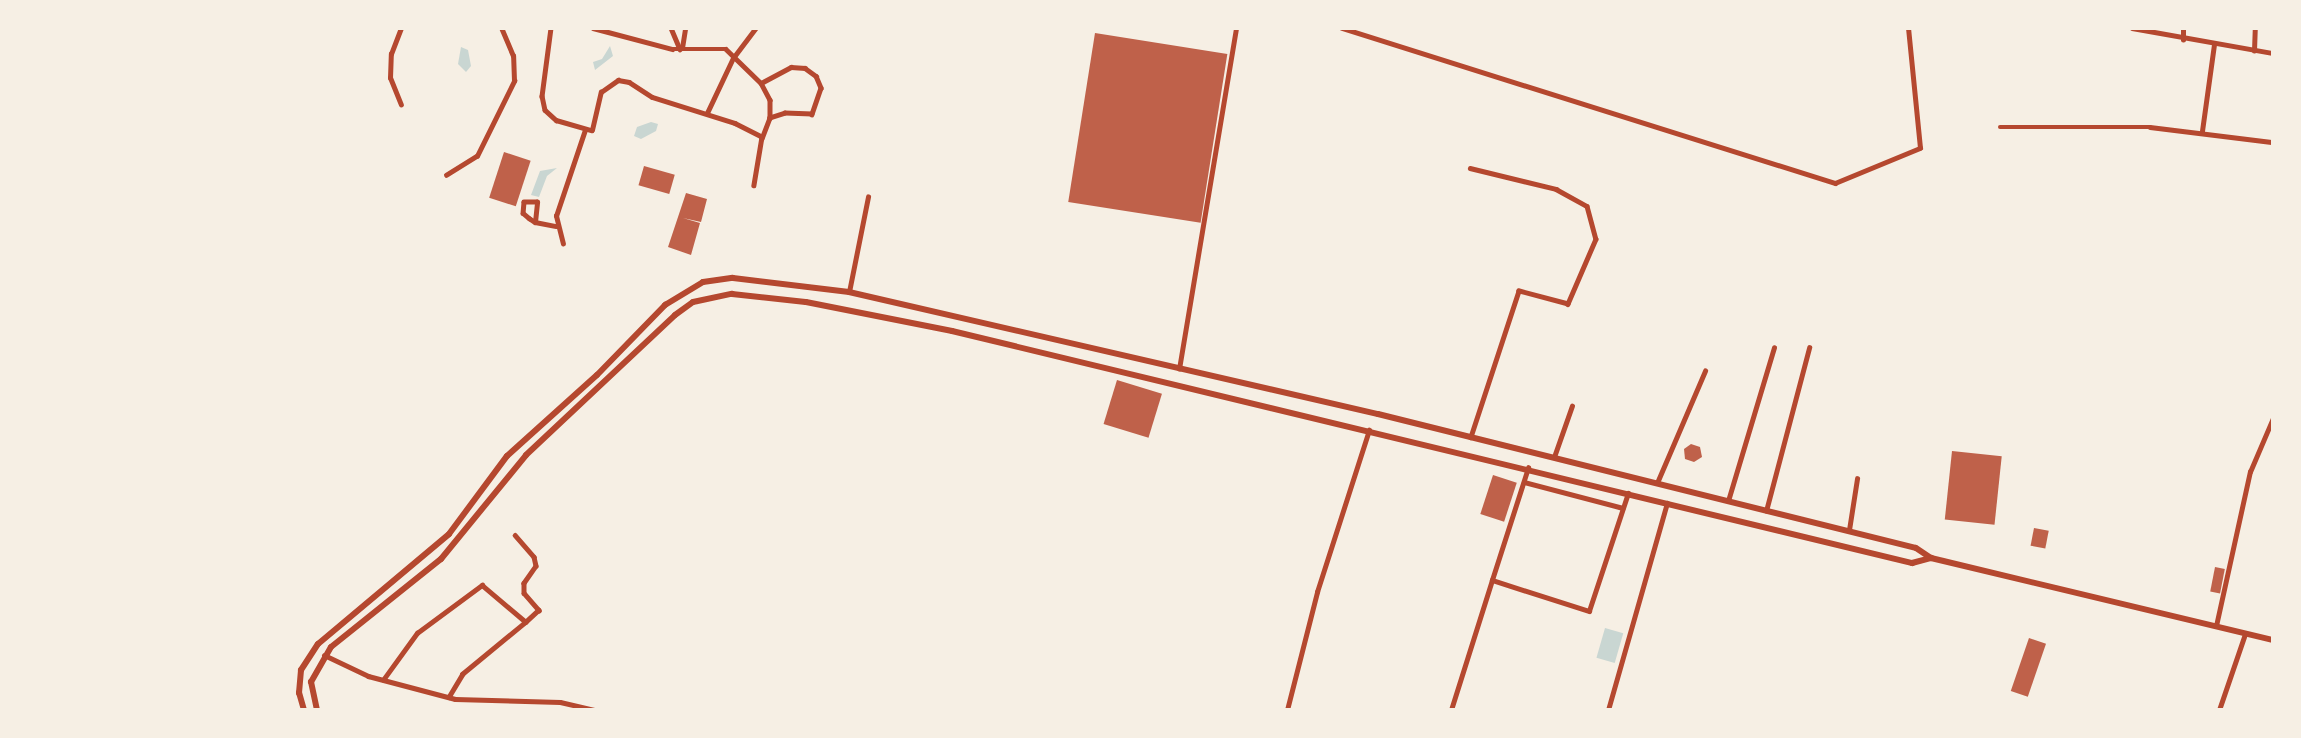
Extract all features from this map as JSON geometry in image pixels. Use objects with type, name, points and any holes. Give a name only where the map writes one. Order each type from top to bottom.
[{"type":"main road","points":[[304,710],[299,693],[301,670],[318,644],[449,534],[526,436],[597,375],[665,305],[703,282],[757,278],[849,292],[1554,457],[1849,530],[1916,548],[1931,558],[2273,640]]},
{"type":"main road","points":[[703,282],[708,297]]},
{"type":"main road","points":[[317,710],[311,682],[324,655],[449,552],[526,454],[661,328],[693,303],[708,297],[770,296],[847,310],[1147,377],[1912,563],[1931,558]]},
{"type":"main road","points":[[1147,377],[1150,362]]},
{"type":"street","points":[[401,28],[391,54],[390,78],[401,105]]},
{"type":"street","points":[[446,175],[477,156],[514,81],[513,56],[500,28]]},
{"type":"street","points":[[551,28],[542,96],[545,110],[556,120],[592,131],[601,92],[618,80],[635,84],[652,97],[707,113],[761,140]]},
{"type":"street","points":[[593,28],[681,49],[726,49],[761,83],[770,100],[771,118],[761,140],[754,185]]},
{"type":"street","points":[[671,28],[681,49]]},
{"type":"street","points":[[681,49],[685,28]]},
{"type":"street","points":[[707,113],[733,58],[755,28]]},
{"type":"street","points":[[1179,370],[1236,28]]},
{"type":"street","points":[[1342,28],[1835,183],[1920,148],[1908,28]]},
{"type":"street","points":[[2132,28],[2183,40],[2273,53]]},
{"type":"street","points":[[2183,28],[2183,40]]},
{"type":"street","points":[[2254,51],[2255,28]]},
{"type":"street","points":[[2202,131],[2214,44]]},
{"type":"street","points":[[761,83],[791,67],[805,68],[816,76],[821,88],[812,114],[785,113],[771,118]]},
{"type":"street","points":[[2000,127],[2150,127],[2202,131],[2273,142]]},
{"type":"street","points":[[563,244],[556,226],[562,192],[585,130]]},
{"type":"street","points":[[1470,167],[1556,189],[1587,206],[1596,239],[1568,304],[1519,291],[1471,438]]},
{"type":"street","points":[[849,292],[868,197]]},
{"type":"street","points":[[535,222],[539,206],[537,202],[524,202],[523,213],[535,222],[556,226]]},
{"type":"street","points":[[1728,502],[1774,348]]},
{"type":"street","points":[[1766,511],[1809,348]]},
{"type":"street","points":[[1657,483],[1706,371]]},
{"type":"street","points":[[1554,457],[1572,406]]},
{"type":"street","points":[[2216,627],[2250,472],[2273,418]]},
{"type":"street","points":[[1287,710],[1317,592],[1369,430]]},
{"type":"street","points":[[1451,710],[1528,468]]},
{"type":"street","points":[[1849,530],[1857,479]]},
{"type":"street","points":[[1524,482],[1623,508]]},
{"type":"street","points":[[1492,580],[1589,611],[1628,493]]},
{"type":"street","points":[[1608,710],[1667,503]]},
{"type":"street","points":[[449,697],[463,674],[539,610],[524,593],[524,583],[536,566],[534,557],[514,536]]},
{"type":"street","points":[[383,680],[417,633],[482,585],[526,622]]},
{"type":"street","points":[[2219,710],[2245,634]]},
{"type":"street","points":[[324,655],[383,680],[449,697],[560,702],[594,710]]},
{"type":"shaded area","points":[[610,46],[613,56],[595,70],[593,62],[602,59]]},
{"type":"shaded area","points":[[461,47],[468,50],[471,66],[466,72],[458,64]]},
{"type":"shaded area","points":[[651,122],[658,124],[656,131],[641,139],[634,136],[637,127]]},
{"type":"shaded area","points":[[557,168],[547,176],[539,197],[531,195],[540,171]]},
{"type":"shaded area","points":[[1605,628],[1623,633],[1615,663],[1596,658]]},
{"type":"building","points":[[1095,33],[1227,54],[1201,223],[1068,202]]},
{"type":"building","points":[[504,152],[531,161],[516,206],[489,198]]},
{"type":"building","points":[[644,166],[675,175],[669,194],[638,185]]},
{"type":"building","points":[[686,193],[707,199],[701,222],[683,218],[700,223],[691,255],[668,247]]},
{"type":"building","points":[[1117,380],[1162,394],[1148,438],[1104,424]]},
{"type":"building","points":[[1691,444],[1700,447],[1702,457],[1694,462],[1685,459],[1684,449]]},
{"type":"building","points":[[1952,451],[2002,456],[1995,525],[1945,520]]},
{"type":"building","points":[[1493,475],[1517,483],[1504,522],[1480,514]]},
{"type":"building","points":[[2034,528],[2049,531],[2045,549],[2031,546]]},
{"type":"building","points":[[2215,567],[2225,569],[2220,593],[2210,592]]},
{"type":"building","points":[[2029,638],[2046,644],[2028,697],[2011,691]]}]
